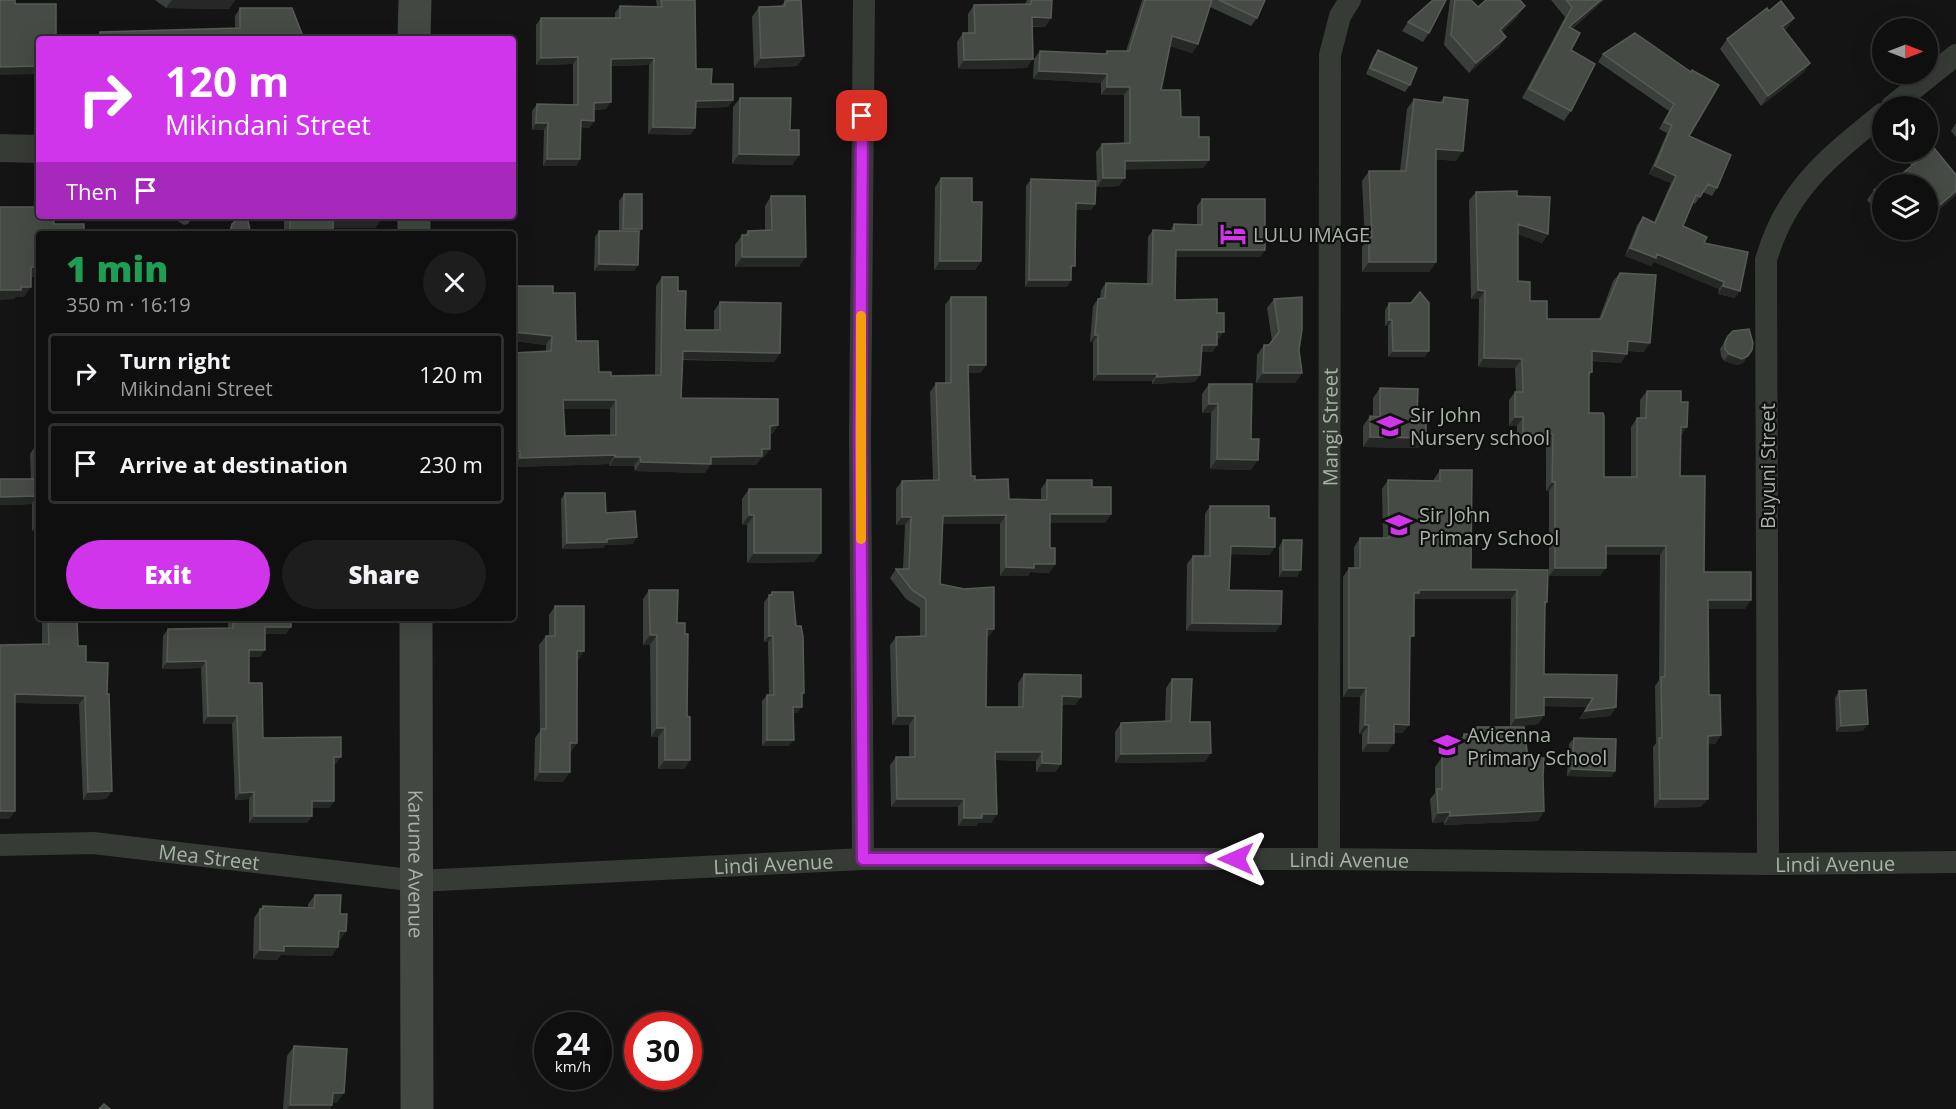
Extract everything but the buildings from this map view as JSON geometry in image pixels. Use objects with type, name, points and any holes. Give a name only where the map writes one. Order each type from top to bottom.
[{"type":"main road","points":[[414,36],[415,0]]},
{"type":"main road","name":"Karume Avenue","points":[[416,621],[417,1109]]},
{"type":"street","points":[[863,859],[860,426],[864,0]]},
{"type":"street","name":"Mangi Street","points":[[1329,859],[1330,55],[1340,16],[1350,0]]},
{"type":"street","points":[[1905,96],[1956,55]]},
{"type":"street","name":"Buyuni Street","points":[[1768,864],[1766,260],[1773,236],[1796,195],[1826,161],[1872,122]]},
{"type":"street","points":[[0,148],[36,148]]},
{"type":"street","name":"Mea Street","points":[[0,845],[93,843],[418,881]]},
{"type":"street","name":"Lindi Avenue","points":[[418,881],[863,859],[1329,859],[1768,864],[1956,862]]},
{"type":"slow traffic","points":[[861,316],[861,539]]},
{"type":"place","name":"LULU IMAGE","points":[[1233,234]]},
{"type":"place","name":"Sir John Nursery school","points":[[1390,426]]},
{"type":"place","name":"Sir John Primary School","points":[[1399,525]]},
{"type":"place","name":"Avicenna Primary School","points":[[1447,745]]},
{"type":"route","points":[[862,116],[860,438],[863,859],[1236,859]]}]
